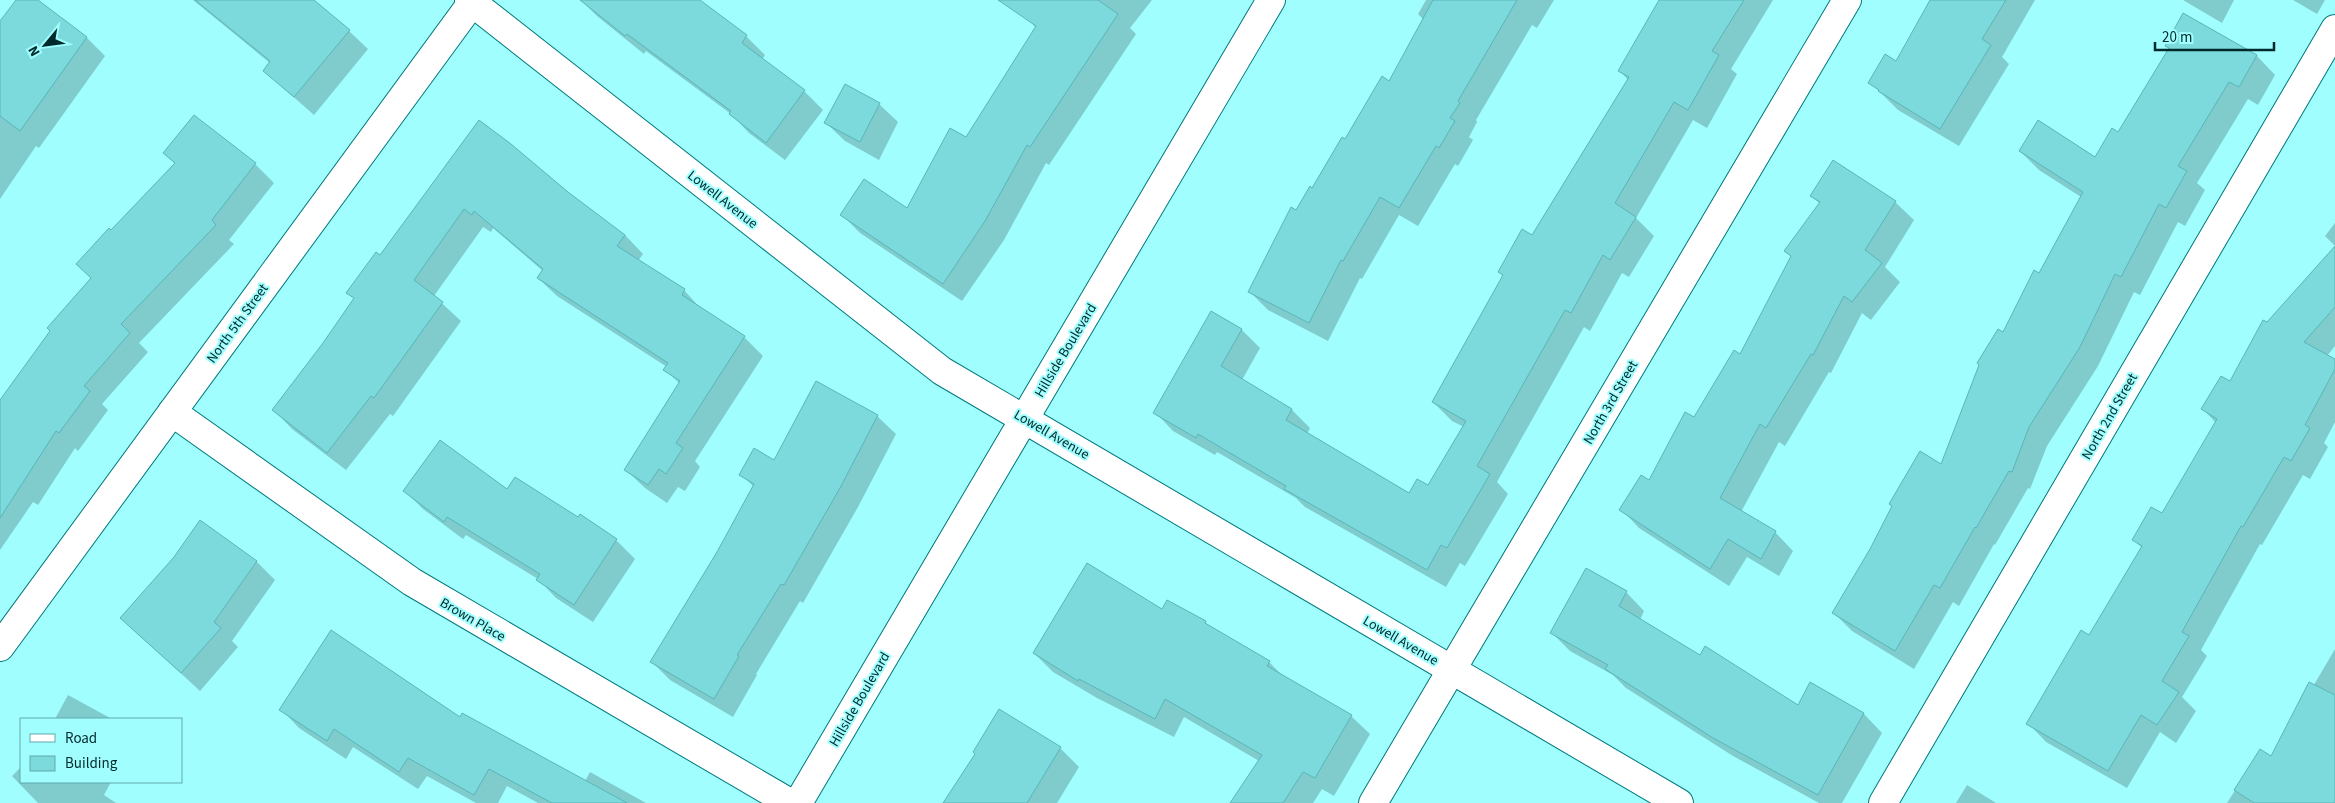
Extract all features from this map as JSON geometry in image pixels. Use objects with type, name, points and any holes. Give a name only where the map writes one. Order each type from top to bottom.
[{"type":"street","name":"Hillside Boulevard","points":[[798,803],[1271,0]]},
{"type":"street","name":"North 3rd Street","points":[[1373,803],[1847,0]]},
{"type":"street","name":"Lowell Avenue","points":[[471,1],[942,371],[1679,803]]},
{"type":"street","name":"North 5th Street","points":[[0,646],[471,1]]},
{"type":"street","name":"North 2nd Street","points":[[1883,803],[2335,29]]},
{"type":"street","name":"Brown Place","points":[[172,412],[412,582],[790,803]]},
{"type":"building","points":[[16,0],[38,0],[87,37],[20,131],[0,116],[0,21]]},
{"type":"building","points":[[195,0],[314,0],[350,30],[294,97],[263,71],[270,61]]},
{"type":"building","points":[[580,0],[700,0],[747,35],[742,43],[805,90],[766,143],[729,114],[731,111],[627,34],[625,36]]},
{"type":"building","points":[[998,0],[1098,0],[1118,14],[1030,147],[1027,145],[985,221],[943,284],[840,215],[864,179],[907,208],[950,128],[966,137],[1036,26]]},
{"type":"building","points":[[1433,0],[1517,0],[1458,101],[1460,103],[1450,118],[1455,121],[1439,148],[1436,146],[1399,208],[1380,197],[1343,261],[1341,260],[1309,323],[1248,292],[1291,207],[1296,210],[1310,186],[1312,188],[1342,137],[1345,139],[1382,76],[1389,81]]},
{"type":"building","points":[[1659,0],[1744,0],[1712,51],[1719,55],[1688,110],[1674,102],[1615,203],[1636,217],[1610,260],[1603,255],[1571,313],[1565,310],[1477,466],[1490,474],[1447,548],[1441,545],[1427,570],[1284,489],[1286,486],[1198,434],[1196,438],[1153,413],[1211,311],[1242,329],[1221,366],[1292,409],[1286,420],[1409,493],[1417,479],[1428,485],[1466,421],[1432,402],[1503,275],[1498,272],[1522,229],[1532,235],[1629,77],[1618,71]]},
{"type":"building","points":[[1930,0],[2006,0],[1982,39],[1991,45],[1940,129],[1868,83],[1885,54],[1896,61]]},
{"type":"building","points":[[2183,13],[2257,55],[2239,87],[2229,82],[2178,166],[2187,171],[2166,208],[2159,204],[2121,277],[2115,274],[2080,347],[2029,427],[2012,472],[2009,471],[1940,588],[1934,585],[1895,651],[1832,613],[1870,549],[1892,506],[1889,504],[1920,451],[1941,464],[1979,365],[1977,363],[1998,329],[2003,332],[2034,270],[2039,273],[2083,192],[2019,151],[2038,120],[2095,157],[2112,128],[2118,132],[2169,48],[2165,46]]},
{"type":"building","points":[[845,84],[880,103],[860,142],[824,123]]},
{"type":"building","points":[[194,115],[256,163],[212,220],[216,225],[121,324],[130,333],[84,386],[90,391],[59,433],[56,431],[0,518],[0,400],[50,331],[47,328],[91,278],[76,264],[109,228],[111,230],[175,163],[163,153]]},
{"type":"building","points":[[479,120],[625,235],[617,246],[685,289],[682,295],[745,336],[676,443],[683,448],[666,474],[659,469],[648,485],[624,470],[680,381],[663,370],[668,363],[537,278],[543,269],[474,211],[472,215],[464,209],[414,280],[443,302],[374,398],[371,396],[327,453],[272,410],[323,343],[354,298],[346,293],[376,252],[380,255]]},
{"type":"building","points":[[1833,160],[1896,201],[1865,250],[1882,263],[1852,302],[1844,296],[1813,355],[1811,354],[1766,428],[1760,424],[1720,498],[1776,531],[1761,559],[1728,539],[1710,569],[1619,510],[1641,475],[1649,480],[1685,412],[1694,417],[1734,350],[1740,354],[1791,256],[1784,251],[1820,202],[1810,196]]},
{"type":"building","points":[[2335,246],[2335,307],[2304,342],[2335,359],[2335,369],[2305,425],[2310,428],[2291,461],[2284,457],[2243,527],[2241,526],[2182,632],[2189,636],[2162,681],[2179,692],[2157,725],[2141,715],[2108,771],[2026,724],[2081,630],[2089,635],[2142,546],[2132,540],[2151,507],[2162,513],[2217,419],[2201,409],[2221,376],[2230,381],[2263,320],[2267,322]]},
{"type":"building","points":[[816,381],[878,415],[840,488],[784,585],[781,584],[737,655],[739,656],[714,699],[650,662],[717,552],[754,484],[739,475],[754,448],[774,460]]},
{"type":"building","points":[[440,440],[507,489],[515,477],[578,517],[580,514],[617,539],[574,605],[536,580],[540,574],[447,517],[444,522],[403,491]]},
{"type":"building","points":[[200,520],[257,561],[214,622],[221,628],[181,673],[120,618],[174,557]]},
{"type":"building","points":[[1087,563],[1162,609],[1167,600],[1206,621],[1205,623],[1270,661],[1267,666],[1352,715],[1315,778],[1303,772],[1283,803],[1230,803],[1262,755],[1165,699],[1155,719],[1079,679],[1078,681],[1033,653]]},
{"type":"building","points":[[1586,568],[1627,591],[1619,606],[1700,655],[1705,646],[1798,705],[1810,682],[1864,713],[1818,795],[1713,738],[1605,669],[1608,665],[1550,633]]},
{"type":"building","points":[[331,630],[460,717],[462,713],[627,803],[552,803],[489,769],[474,795],[408,758],[399,772],[334,729],[327,741],[279,710]]},
{"type":"building","points":[[2309,682],[2335,695],[2335,803],[2254,803],[2234,790],[2260,749],[2271,756]]},
{"type":"building","points":[[999,709],[1061,747],[1027,803],[943,803],[975,754],[973,752]]}]
